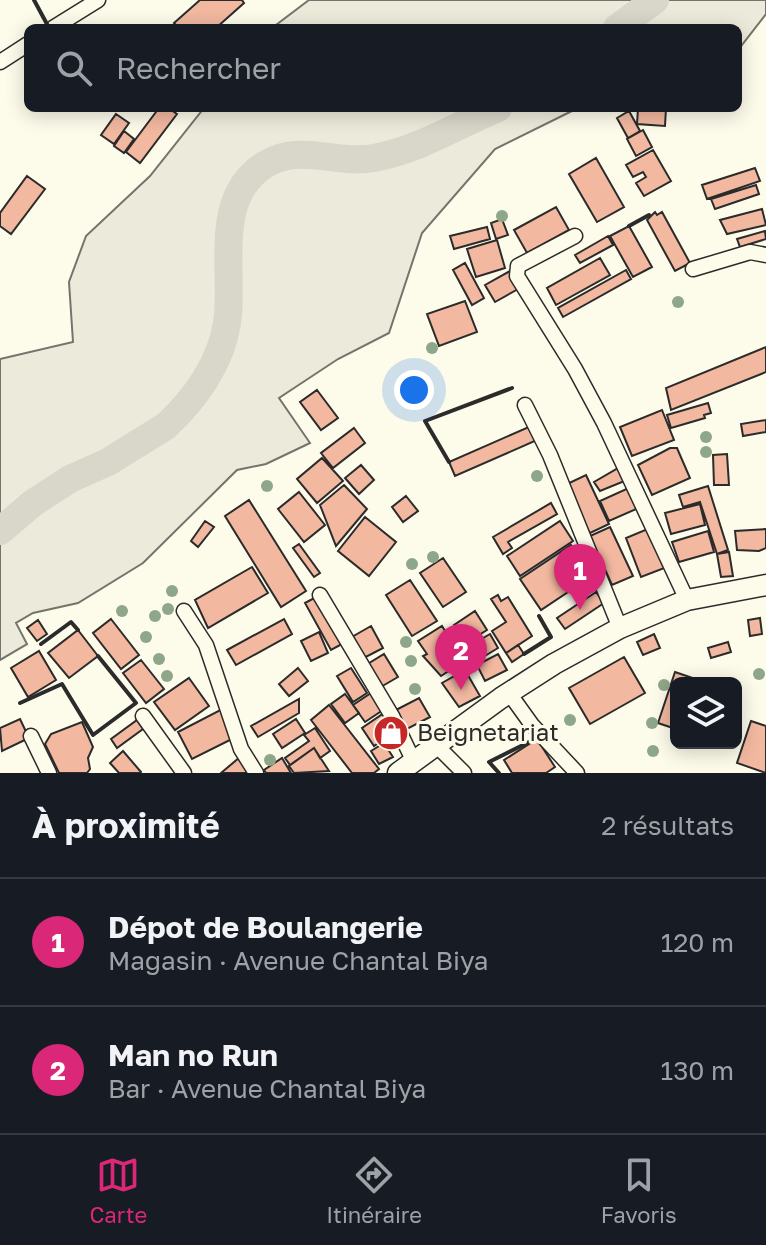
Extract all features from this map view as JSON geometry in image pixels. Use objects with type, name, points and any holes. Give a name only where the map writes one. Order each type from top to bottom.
[{"type":"main road","points":[[406,766],[509,693],[620,628],[687,600],[766,585]]},
{"type":"street","points":[[59,24],[98,0]]},
{"type":"street","points":[[0,62],[24,47]]},
{"type":"street","points":[[575,236],[518,266],[517,276],[575,369],[604,423],[687,600]]},
{"type":"street","points":[[693,269],[750,252],[766,255]]},
{"type":"street","points":[[525,405],[550,455],[620,628]]},
{"type":"street","points":[[320,595],[392,716],[406,766]]},
{"type":"street","points":[[184,611],[206,645],[241,749],[256,773]]},
{"type":"street","points":[[509,693],[532,725],[577,773]]},
{"type":"street","points":[[143,716],[184,773]]},
{"type":"street","points":[[31,736],[49,773]]},
{"type":"street","points":[[437,746],[464,773]]},
{"type":"shaded area","points":[[309,0],[766,0],[766,14],[742,45],[742,24],[277,24]]},
{"type":"shaded area","points":[[201,112],[570,112],[495,149],[422,233],[389,333],[338,359],[279,398],[310,443],[266,464],[237,470],[143,563],[78,603],[33,613],[16,623],[27,644],[0,660],[0,359],[73,342],[69,282],[86,236],[150,176]]},
{"type":"building","points":[[200,0],[242,0],[244,3],[220,24],[174,23]]},
{"type":"building","points":[[156,112],[177,114],[140,163],[126,152]]},
{"type":"building","points":[[630,112],[640,131],[628,138],[617,118]]},
{"type":"building","points":[[638,112],[666,112],[665,126],[637,124]]},
{"type":"building","points":[[116,114],[129,123],[114,144],[101,135]]},
{"type":"building","points":[[643,130],[652,147],[636,156],[627,139]]},
{"type":"building","points":[[124,131],[134,139],[124,153],[114,146]]},
{"type":"building","points":[[653,150],[671,181],[644,196],[636,183],[646,177],[643,172],[633,177],[626,165]]},
{"type":"building","points":[[596,158],[624,207],[597,222],[569,174]]},
{"type":"building","points":[[755,168],[760,181],[707,199],[702,185]]},
{"type":"building","points":[[27,176],[45,189],[11,234],[0,226],[0,213]]},
{"type":"building","points":[[756,185],[759,194],[715,209],[711,199]]},
{"type":"building","points":[[556,207],[569,230],[527,253],[514,230]]},
{"type":"building","points":[[762,209],[766,225],[727,234],[720,220]]},
{"type":"building","points":[[655,212],[657,215],[662,212],[690,263],[675,271],[647,220]]},
{"type":"building","points":[[502,219],[508,235],[496,239],[491,223]]},
{"type":"building","points":[[629,226],[652,267],[633,277],[610,236]]},
{"type":"building","points":[[487,227],[490,239],[454,249],[450,236]]},
{"type":"building","points":[[765,231],[766,239],[740,247],[737,239]]},
{"type":"building","points":[[608,236],[613,245],[580,263],[575,255]]},
{"type":"building","points":[[497,240],[505,268],[476,277],[467,249]]},
{"type":"building","points":[[600,258],[610,275],[556,305],[547,288]]},
{"type":"building","points":[[465,263],[484,298],[472,305],[453,270]]},
{"type":"building","points":[[626,270],[631,279],[563,317],[558,308]]},
{"type":"building","points":[[510,271],[520,288],[495,302],[485,285]]},
{"type":"building","points":[[465,301],[477,332],[439,346],[427,314]]},
{"type":"building","points":[[766,347],[766,372],[671,410],[666,388]]},
{"type":"building","points":[[317,390],[338,418],[321,430],[300,402]]},
{"type":"building","points":[[708,403],[711,413],[704,415],[705,418],[671,428],[667,415]]},
{"type":"building","points":[[662,410],[674,440],[632,456],[620,427]]},
{"type":"building","points":[[766,420],[766,432],[743,436],[741,424]]},
{"type":"building","points":[[531,426],[537,440],[455,476],[449,462]]},
{"type":"building","points":[[354,428],[365,443],[333,468],[321,453]]},
{"type":"building","points":[[670,448],[677,448],[690,478],[652,495],[638,465]]},
{"type":"building","points":[[727,454],[729,485],[714,485],[713,455]]},
{"type":"building","points":[[322,458],[343,481],[317,503],[297,479]]},
{"type":"building","points":[[361,465],[374,480],[359,494],[345,478]]},
{"type":"building","points":[[620,467],[627,480],[600,491],[594,482]]},
{"type":"building","points":[[586,475],[609,524],[588,534],[565,485]]},
{"type":"building","points":[[344,485],[367,509],[336,546],[320,505]]},
{"type":"building","points":[[633,486],[643,506],[609,521],[600,501]]},
{"type":"building","points":[[708,486],[728,550],[717,554],[700,502],[683,507],[679,495]]},
{"type":"building","points":[[299,492],[325,525],[304,542],[278,509]]},
{"type":"building","points":[[406,496],[418,511],[403,522],[392,507]]},
{"type":"building","points":[[249,500],[306,591],[281,607],[225,516]]},
{"type":"building","points":[[551,503],[557,514],[508,542],[512,548],[503,554],[493,537]]},
{"type":"building","points":[[700,504],[705,525],[671,534],[665,513]]},
{"type":"building","points":[[365,517],[396,542],[369,576],[338,551]]},
{"type":"building","points":[[205,521],[214,527],[198,547],[191,541]]},
{"type":"building","points":[[560,521],[573,541],[520,576],[507,556]]},
{"type":"building","points":[[610,527],[633,576],[612,585],[590,536]]},
{"type":"building","points":[[650,528],[667,567],[641,577],[626,538]]},
{"type":"building","points":[[766,529],[766,548],[759,551],[737,550],[735,531]]},
{"type":"building","points":[[708,531],[714,552],[679,562],[672,542]]},
{"type":"building","points":[[299,544],[320,573],[314,577],[293,548]]},
{"type":"building","points":[[571,545],[592,576],[541,610],[520,579]]},
{"type":"building","points":[[729,552],[733,576],[721,577],[717,554]]},
{"type":"building","points":[[443,558],[466,592],[443,607],[420,573]]},
{"type":"building","points":[[252,567],[268,593],[208,628],[195,600]]},
{"type":"building","points":[[410,580],[437,621],[412,636],[386,595]]},
{"type":"building","points":[[596,592],[604,603],[565,629],[557,618]]},
{"type":"building","points":[[498,595],[501,601],[508,597],[532,636],[506,653],[492,631],[506,622],[491,599]]},
{"type":"building","points":[[316,597],[342,644],[331,650],[305,603]]},
{"type":"building","points":[[475,611],[487,630],[466,643],[454,625]]},
{"type":"building","points":[[760,618],[762,634],[750,636],[748,620]]},
{"type":"building","points":[[111,619],[139,655],[121,669],[93,633]]},
{"type":"building","points":[[284,619],[292,634],[236,665],[227,650]]},
{"type":"building","points":[[38,620],[47,634],[37,641],[27,628]]},
{"type":"building","points":[[371,626],[383,648],[362,659],[350,638]]},
{"type":"building","points":[[442,626],[464,661],[441,676],[423,656],[427,654],[418,641]]},
{"type":"building","points":[[78,630],[98,656],[69,678],[48,653]]},
{"type":"building","points":[[319,632],[328,653],[311,661],[301,641]]},
{"type":"building","points":[[490,634],[498,648],[475,662],[466,648]]},
{"type":"building","points":[[654,634],[660,648],[643,655],[637,642]]},
{"type":"building","points":[[728,642],[731,652],[711,658],[708,648]]},
{"type":"building","points":[[518,645],[524,654],[512,662],[506,653]]},
{"type":"building","points":[[39,651],[56,680],[28,697],[11,668]]},
{"type":"building","points":[[384,654],[398,677],[379,688],[366,665]]},
{"type":"building","points":[[498,654],[507,670],[485,681],[477,665]]},
{"type":"building","points":[[624,657],[645,693],[590,724],[569,688]]},
{"type":"building","points":[[141,660],[164,689],[146,703],[123,673]]},
{"type":"building","points":[[298,668],[308,681],[289,696],[279,684]]},
{"type":"building","points":[[351,668],[367,693],[353,702],[337,676]]},
{"type":"building","points":[[465,670],[480,696],[459,707],[442,683]]},
{"type":"building","points":[[675,672],[690,677],[673,677]]},
{"type":"building","points":[[189,678],[209,706],[175,730],[154,702]]},
{"type":"building","points":[[670,687],[670,727],[658,723]]},
{"type":"building","points":[[371,693],[383,710],[365,722],[353,705]]},
{"type":"building","points":[[345,694],[359,713],[345,723],[331,704]]},
{"type":"building","points":[[419,698],[430,717],[405,730],[394,711]]},
{"type":"building","points":[[299,699],[299,713],[258,737],[251,726]]},
{"type":"building","points":[[329,705],[379,769],[374,773],[352,773],[311,720]]},
{"type":"building","points":[[228,706],[242,734],[192,759],[178,732]]},
{"type":"building","points":[[384,713],[396,731],[374,746],[362,728]]},
{"type":"building","points":[[20,719],[29,738],[2,751],[0,728]]},
{"type":"building","points":[[296,719],[305,733],[282,748],[273,734]]},
{"type":"building","points":[[137,720],[143,729],[117,748],[111,739]]},
{"type":"building","points":[[751,721],[766,726],[766,773],[737,763]]},
{"type":"building","points":[[82,722],[93,747],[88,758],[90,769],[87,773],[59,773],[45,744],[51,734]]},
{"type":"building","points":[[315,728],[330,751],[320,758],[314,748],[290,765],[285,758],[309,741],[304,735]]},
{"type":"building","points":[[537,739],[555,767],[546,773],[512,773],[504,760]]},
{"type":"building","points":[[384,743],[393,757],[379,764],[371,751]]},
{"type":"building","points":[[314,748],[329,771],[294,773],[289,766]]},
{"type":"building","points":[[123,751],[140,773],[119,773],[110,763]]},
{"type":"building","points":[[240,757],[253,773],[221,773]]},
{"type":"building","points":[[282,758],[291,773],[266,773],[264,770]]},
{"type":"waterway","points":[[622,24],[655,0]]},
{"type":"waterway","points":[[0,531],[33,503],[70,479],[108,462],[166,426],[196,392],[213,366],[224,338],[229,303],[232,215],[238,196],[249,178],[266,164],[293,155],[360,159],[391,154],[489,112]]},
{"type":"wall","points":[[34,0],[47,24]]},
{"type":"wall","points":[[629,226],[649,215]]},
{"type":"wall","points":[[449,462],[425,421],[512,388]]},
{"type":"wall","points":[[524,654],[551,637],[539,616]]},
{"type":"wall","points":[[41,644],[71,622],[78,630]]},
{"type":"wall","points":[[20,703],[62,684],[93,735],[136,703],[98,656]]},
{"type":"wall","points":[[499,773],[489,762],[533,740]]},
{"type":"place","name":"Dépot de Boulangerie","points":[[580,610]]},
{"type":"place","name":"Man no Run","points":[[461,690]]},
{"type":"place","name":"Beignetariat","points":[[391,733]]}]
